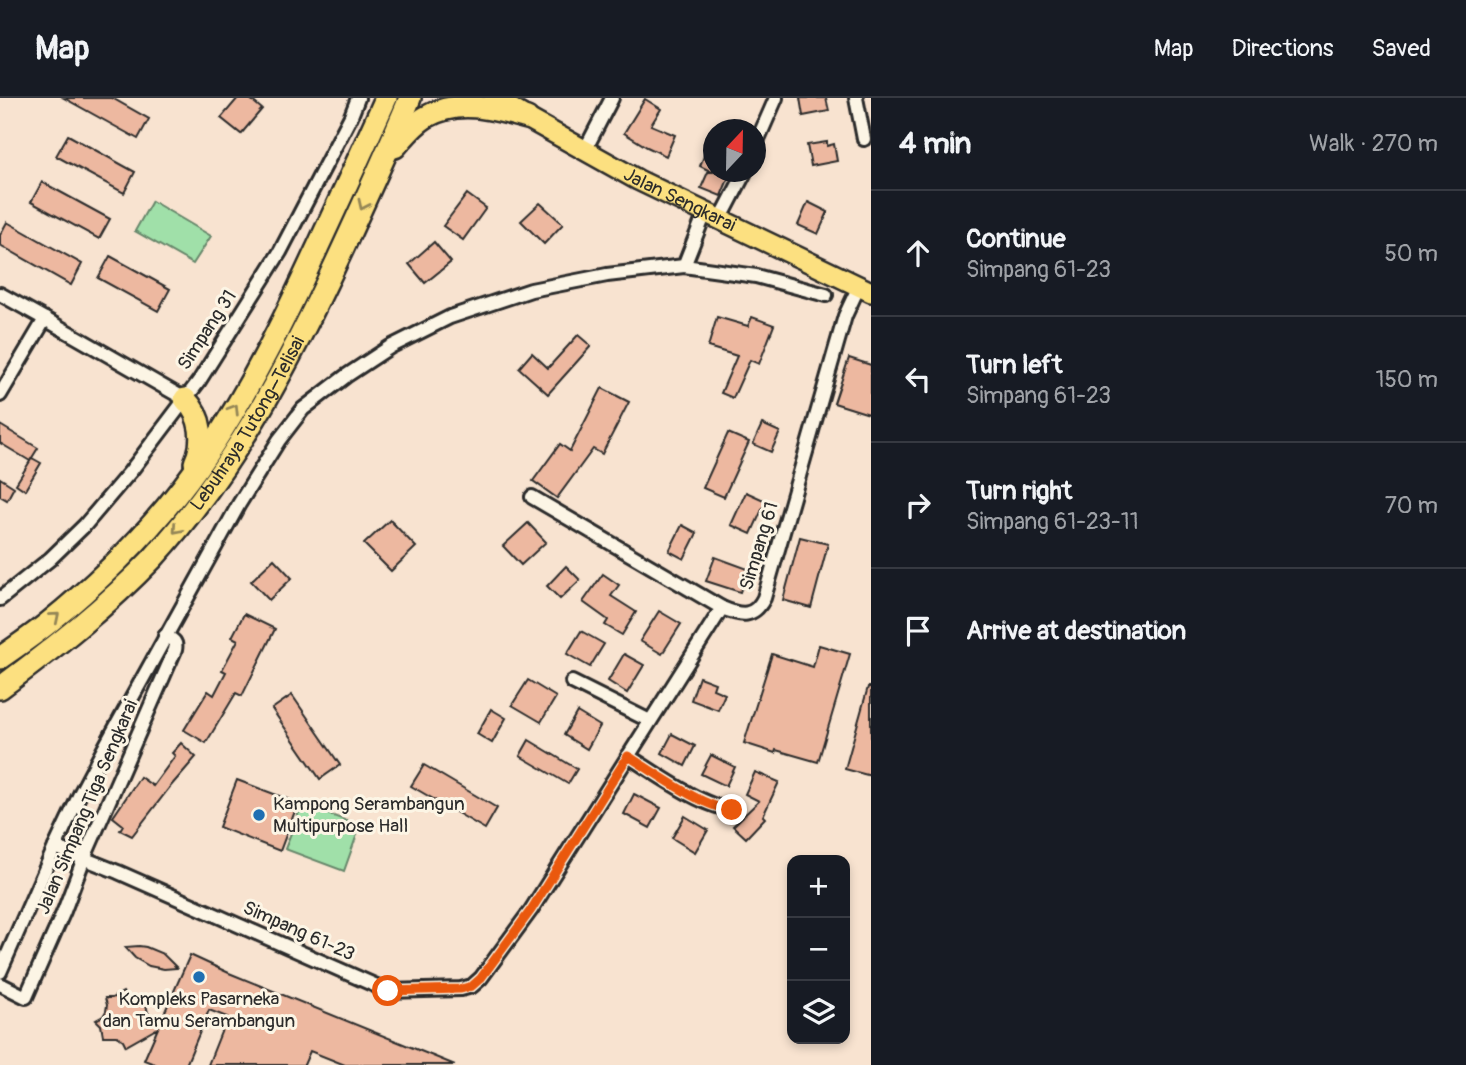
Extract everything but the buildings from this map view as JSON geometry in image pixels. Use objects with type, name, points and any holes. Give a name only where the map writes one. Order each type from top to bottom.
[{"type":"highway","name":"Lebuhraya Tutong–Telisai","points":[[0,658],[46,625],[93,585],[135,542],[209,451],[245,392],[306,272],[386,98]]},
{"type":"highway","name":"Lebuhraya Tutong–Telisai","points":[[0,688],[110,601],[168,540],[229,463],[299,342],[410,98]]},
{"type":"highway","points":[[383,160],[421,121],[454,107],[473,106],[527,118]]},
{"type":"highway","points":[[171,500],[194,463],[201,446],[202,436],[198,423],[185,399]]},
{"type":"main road","name":"Jalan Sengkarai","points":[[497,99],[638,180],[865,289]]},
{"type":"street","name":"Simpang 31","points":[[0,293],[185,399],[280,252],[358,98]]},
{"type":"street","points":[[585,150],[612,98]]},
{"type":"street","points":[[766,121],[776,98]]},
{"type":"street","points":[[856,98],[863,139]]},
{"type":"street","points":[[684,266],[738,182]]},
{"type":"street","name":"Jalan Simpang Tiga Sengkarai","points":[[0,972],[55,847],[96,763],[239,504],[279,440],[303,409],[390,347],[450,317],[531,290],[607,275],[684,266],[756,276],[826,295]]},
{"type":"street","name":"Simpang 61","points":[[532,497],[722,608],[733,613],[754,612],[764,598],[845,316],[865,289]]},
{"type":"street","points":[[0,395],[45,319]]},
{"type":"street","points":[[0,599],[50,559],[85,525],[130,472],[185,399]]},
{"type":"street","name":"Simpang 61-23","points":[[55,847],[388,991],[461,989],[472,986],[481,978],[531,910],[722,608]]},
{"type":"street","name":"Jalan Simpang Tiga Sengkarai","points":[[0,984],[26,997],[175,650],[174,641],[165,636]]},
{"type":"street","points":[[572,682],[650,721]]},
{"type":"street","points":[[628,756],[699,799],[722,809],[732,810]]},
{"type":"green space","points":[[152,201],[211,236],[193,264],[135,231]]},
{"type":"green space","points":[[302,804],[360,826],[344,871],[285,849]]},
{"type":"place","name":"Kampong Serambangun Multipurpose Hall","points":[[259,815]]},
{"type":"place","name":"Kompleks Pasarneka dan Tamu Serambangun","points":[[199,977]]},
{"type":"route","points":[[388,991],[461,989],[472,986],[481,978],[531,910],[628,756],[712,806],[732,810]]}]
